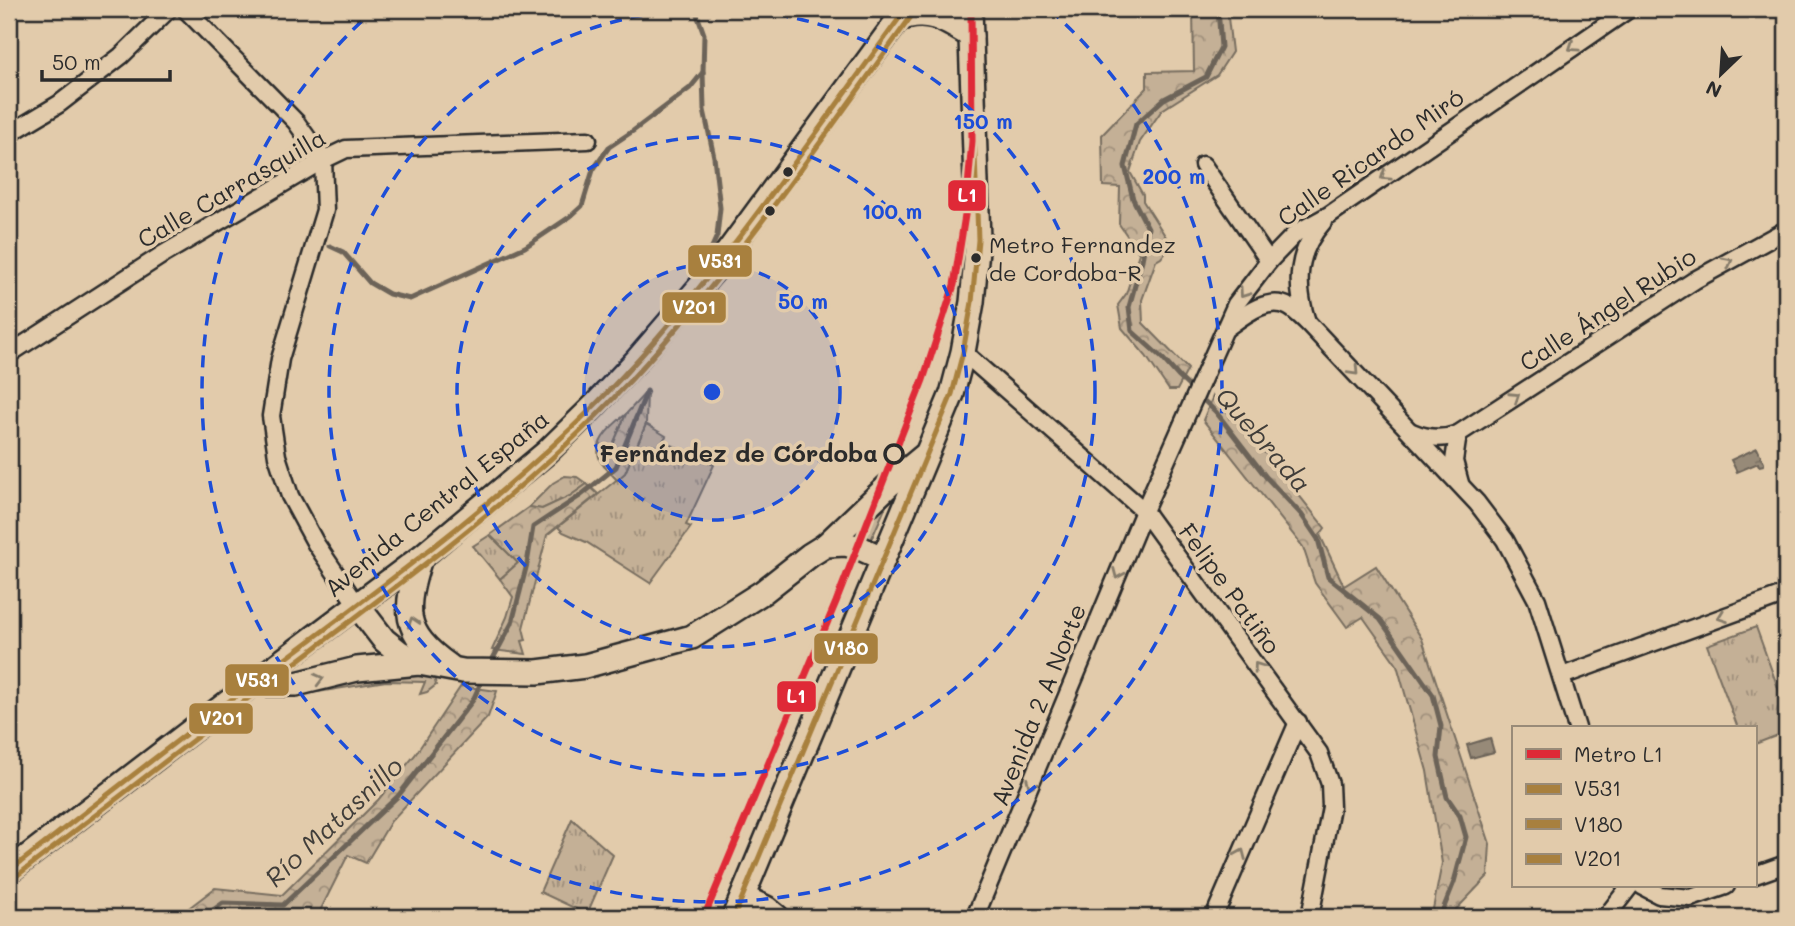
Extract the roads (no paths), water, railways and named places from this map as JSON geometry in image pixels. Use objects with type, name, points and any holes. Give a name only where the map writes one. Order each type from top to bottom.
[{"type":"main road","points":[[777,917],[766,908],[739,907],[952,394],[963,352],[972,302],[978,240],[970,9]]},
{"type":"main road","points":[[902,15],[924,15],[941,19],[971,36]]},
{"type":"main road","name":"Avenida Central España","points":[[9,871],[420,558],[547,452],[593,407],[716,268],[902,15]]},
{"type":"main road","points":[[252,684],[296,684],[358,669],[419,663],[459,671],[537,672],[585,666],[692,637],[763,592],[826,545],[926,454]]},
{"type":"main road","points":[[826,545],[846,544],[882,558]]},
{"type":"main road","points":[[420,558],[409,598],[409,612],[414,629],[423,644],[459,671]]},
{"type":"main road","points":[[357,605],[384,640],[419,663]]},
{"type":"street","points":[[9,134],[59,104],[121,56],[169,9]]},
{"type":"street","points":[[185,9],[296,122],[323,160],[325,210],[280,359],[271,416],[277,456],[290,496],[316,544],[357,605]]},
{"type":"street","name":"Calle Ricardo Miró","points":[[1144,511],[1236,304],[1269,261],[1296,233],[1329,215],[1629,9]]},
{"type":"street","name":"Calle Carrasquilla","points":[[9,354],[162,255],[346,149],[588,141]]},
{"type":"street","points":[[1203,165],[1269,261]]},
{"type":"street","points":[[1307,321],[1301,303],[1301,263],[1307,244],[1329,215]]},
{"type":"street","name":"Calle Ángel Rubio","points":[[1409,430],[1433,439],[1446,439],[1458,434],[1695,279],[1786,230]]},
{"type":"street","points":[[1225,329],[1252,311],[1265,306],[1278,304],[1289,307],[1307,321],[1477,503],[1505,540],[1537,600],[1576,726]]},
{"type":"street","name":"Felipe Patiño","points":[[963,352],[1144,511],[1320,753],[1330,784],[1331,807],[1310,917]]},
{"type":"street","points":[[1458,434],[1454,461],[1461,486]]},
{"type":"street","name":"Avenida 2 A Norte","points":[[975,917],[1144,511]]},
{"type":"street","points":[[1562,676],[1786,594]]},
{"type":"street","points":[[1214,917],[1298,722]]},
{"type":"street","points":[[1756,875],[1786,864]]},
{"type":"street","points":[[1606,917],[1628,888]]},
{"type":"street","points":[[1646,888],[1659,895],[1692,898],[1720,888]]},
{"type":"water","points":[[1757,448],[1764,465],[1759,466],[1758,463],[1737,472],[1731,460]]},
{"type":"water","points":[[1490,738],[1494,752],[1471,758],[1467,745]]},
{"type":"waterway","name":"Río Matasnillo","points":[[695,9],[704,34],[704,110],[714,157],[720,208],[717,236],[703,267]]},
{"type":"waterway","name":"Quebrada","points":[[1218,9],[1221,47],[1206,77],[1164,99],[1136,124],[1125,166],[1133,199],[1148,228],[1129,307],[1132,331],[1216,412],[1266,477],[1301,514],[1318,539],[1328,577],[1380,619],[1433,695],[1441,726],[1438,757],[1447,797],[1460,816],[1466,837],[1454,882],[1440,917]]},
{"type":"waterway","points":[[330,246],[343,252],[370,283],[389,294],[410,299],[525,247],[582,206],[593,170],[609,147],[690,88],[703,72]]},
{"type":"waterway","name":"Río Matasnillo","points":[[489,666],[512,623],[533,527],[580,496],[616,467],[647,391]]},
{"type":"waterway","name":"Río Matasnillo","points":[[203,917],[223,903],[283,905],[398,796],[473,700],[483,678]]},
{"type":"metro line","name":"L1","points":[[704,917],[836,602],[923,380],[954,285],[966,209],[972,141],[971,9]]},
{"type":"place","name":"Metro Fernandez de Cordoba-R","points":[[976,258]]},
{"type":"place","name":"Fernández de Córdoba","points":[[894,454]]}]
